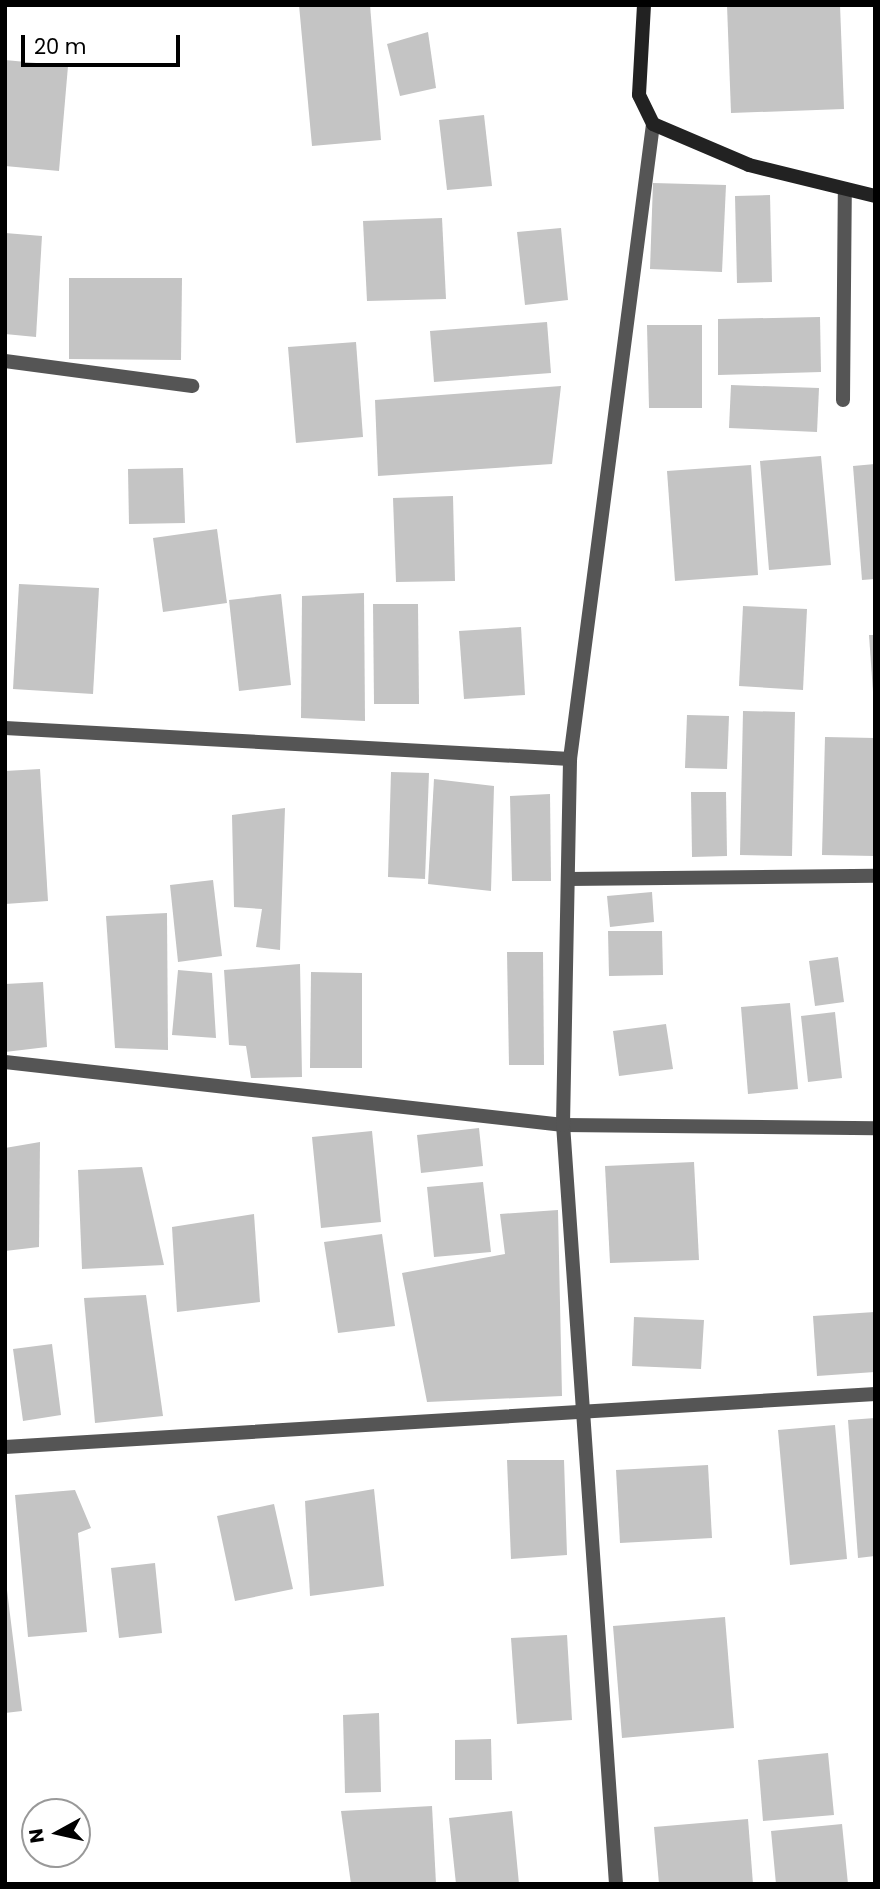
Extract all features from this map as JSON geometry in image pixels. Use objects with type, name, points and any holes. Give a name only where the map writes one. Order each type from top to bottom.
[{"type":"main road","points":[[644,5],[639,94],[653,124],[748,165],[875,196]]},
{"type":"street","points":[[616,1884],[563,1125],[570,759],[653,124]]},
{"type":"street","points":[[843,400],[845,189]]},
{"type":"street","points":[[5,361],[192,386]]},
{"type":"street","points":[[5,728],[570,759]]},
{"type":"street","points":[[568,879],[875,876]]},
{"type":"street","points":[[5,1062],[563,1125],[875,1128]]},
{"type":"street","points":[[5,1447],[875,1394]]},
{"type":"building","points":[[299,5],[370,5],[381,140],[312,146]]},
{"type":"building","points":[[727,5],[840,5],[844,109],[731,113]]},
{"type":"building","points":[[428,32],[436,88],[400,96],[387,44]]},
{"type":"building","points":[[5,60],[68,66],[59,171],[5,166]]},
{"type":"building","points":[[484,115],[492,186],[447,190],[439,120]]},
{"type":"building","points":[[653,183],[726,185],[722,272],[650,269]]},
{"type":"building","points":[[770,195],[772,282],[737,283],[735,196]]},
{"type":"building","points":[[442,218],[446,299],[367,301],[363,221]]},
{"type":"building","points":[[561,228],[568,300],[525,305],[517,232]]},
{"type":"building","points":[[5,233],[42,236],[36,337],[5,334]]},
{"type":"building","points":[[69,278],[182,278],[181,360],[69,359]]},
{"type":"building","points":[[820,317],[821,372],[718,375],[718,319]]},
{"type":"building","points":[[547,322],[551,373],[434,382],[430,331]]},
{"type":"building","points":[[647,325],[702,325],[702,408],[649,408]]},
{"type":"building","points":[[356,342],[363,437],[296,443],[288,347]]},
{"type":"building","points":[[731,385],[819,388],[817,432],[729,428]]},
{"type":"building","points":[[561,386],[552,464],[378,476],[375,400]]},
{"type":"building","points":[[821,456],[831,565],[769,570],[760,461]]},
{"type":"building","points":[[875,464],[875,579],[862,580],[853,466]]},
{"type":"building","points":[[751,465],[758,575],[675,581],[667,471]]},
{"type":"building","points":[[183,468],[185,523],[129,524],[128,469]]},
{"type":"building","points":[[453,496],[455,581],[396,582],[393,498]]},
{"type":"building","points":[[217,529],[227,603],[163,612],[153,538]]},
{"type":"building","points":[[19,584],[99,588],[93,694],[13,689]]},
{"type":"building","points":[[364,593],[365,721],[301,718],[302,596]]},
{"type":"building","points":[[281,594],[291,685],[239,691],[229,600]]},
{"type":"building","points":[[373,604],[418,604],[419,704],[374,704]]},
{"type":"building","points":[[743,606],[807,609],[803,690],[739,686]]},
{"type":"building","points":[[521,627],[525,695],[464,699],[459,631]]},
{"type":"building","points":[[869,635],[875,635],[875,692],[873,692]]},
{"type":"building","points":[[743,711],[795,712],[792,856],[740,855]]},
{"type":"building","points":[[687,715],[729,716],[727,769],[685,768]]},
{"type":"building","points":[[825,737],[875,738],[875,856],[822,855]]},
{"type":"building","points":[[40,769],[48,901],[5,904],[5,771]]},
{"type":"building","points":[[391,772],[429,773],[425,879],[388,877]]},
{"type":"building","points":[[434,779],[494,786],[491,891],[428,884]]},
{"type":"building","points":[[691,792],[726,792],[727,856],[692,857]]},
{"type":"building","points":[[550,794],[551,881],[512,881],[510,796]]},
{"type":"building","points":[[285,808],[280,950],[256,947],[262,909],[234,907],[232,815]]},
{"type":"building","points":[[213,880],[222,956],[178,962],[170,885]]},
{"type":"building","points":[[652,892],[654,922],[610,927],[607,896]]},
{"type":"building","points":[[167,913],[168,1050],[115,1048],[106,916]]},
{"type":"building","points":[[608,931],[662,931],[663,975],[609,976]]},
{"type":"building","points":[[507,952],[543,952],[544,1065],[509,1065]]},
{"type":"building","points":[[838,957],[844,1002],[815,1006],[809,961]]},
{"type":"building","points":[[300,964],[302,1077],[251,1078],[246,1046],[229,1045],[224,970]]},
{"type":"building","points":[[178,970],[212,973],[216,1038],[172,1035]]},
{"type":"building","points":[[311,972],[362,973],[362,1068],[310,1068]]},
{"type":"building","points":[[43,982],[47,1047],[5,1052],[5,984]]},
{"type":"building","points":[[790,1003],[798,1089],[748,1094],[741,1007]]},
{"type":"building","points":[[835,1012],[842,1078],[808,1082],[801,1016]]},
{"type":"building","points":[[666,1024],[673,1069],[619,1076],[613,1031]]},
{"type":"building","points":[[479,1128],[483,1166],[421,1173],[417,1135]]},
{"type":"building","points":[[372,1131],[381,1222],[321,1228],[312,1137]]},
{"type":"building","points":[[40,1142],[39,1247],[5,1251],[5,1148]]},
{"type":"building","points":[[694,1162],[699,1260],[610,1263],[605,1166]]},
{"type":"building","points":[[142,1167],[164,1265],[82,1269],[78,1170]]},
{"type":"building","points":[[483,1182],[491,1252],[434,1257],[427,1187]]},
{"type":"building","points":[[558,1210],[562,1396],[427,1402],[402,1273],[505,1254],[500,1214]]},
{"type":"building","points":[[254,1214],[260,1302],[177,1312],[172,1227]]},
{"type":"building","points":[[382,1234],[395,1326],[338,1333],[324,1242]]},
{"type":"building","points":[[146,1295],[163,1416],[95,1423],[84,1298]]},
{"type":"building","points":[[875,1312],[875,1372],[817,1376],[813,1316]]},
{"type":"building","points":[[634,1317],[704,1320],[701,1369],[632,1366]]},
{"type":"building","points":[[52,1344],[61,1415],[23,1421],[13,1349]]},
{"type":"building","points":[[875,1418],[875,1556],[858,1558],[848,1420]]},
{"type":"building","points":[[835,1425],[847,1559],[790,1565],[778,1430]]},
{"type":"building","points":[[507,1460],[564,1460],[567,1555],[511,1559]]},
{"type":"building","points":[[708,1465],[712,1538],[620,1543],[616,1470]]},
{"type":"building","points":[[374,1489],[384,1586],[310,1596],[305,1501]]},
{"type":"building","points":[[75,1490],[91,1528],[78,1533],[87,1632],[28,1637],[15,1495]]},
{"type":"building","points":[[274,1504],[293,1589],[235,1601],[217,1516]]},
{"type":"building","points":[[155,1563],[162,1633],[119,1638],[111,1568]]},
{"type":"building","points":[[5,1574],[22,1711],[5,1713]]},
{"type":"building","points":[[725,1617],[734,1728],[622,1738],[613,1626]]},
{"type":"building","points":[[567,1635],[572,1720],[517,1724],[511,1638]]},
{"type":"building","points":[[379,1713],[381,1792],[345,1793],[343,1715]]},
{"type":"building","points":[[491,1739],[492,1780],[455,1780],[455,1740]]},
{"type":"building","points":[[828,1753],[834,1815],[763,1821],[758,1760]]},
{"type":"building","points":[[432,1806],[436,1884],[351,1884],[341,1811]]},
{"type":"building","points":[[512,1811],[519,1884],[456,1884],[449,1818]]},
{"type":"building","points":[[748,1819],[753,1884],[659,1884],[654,1827]]},
{"type":"building","points":[[842,1824],[848,1884],[776,1884],[771,1831]]}]
